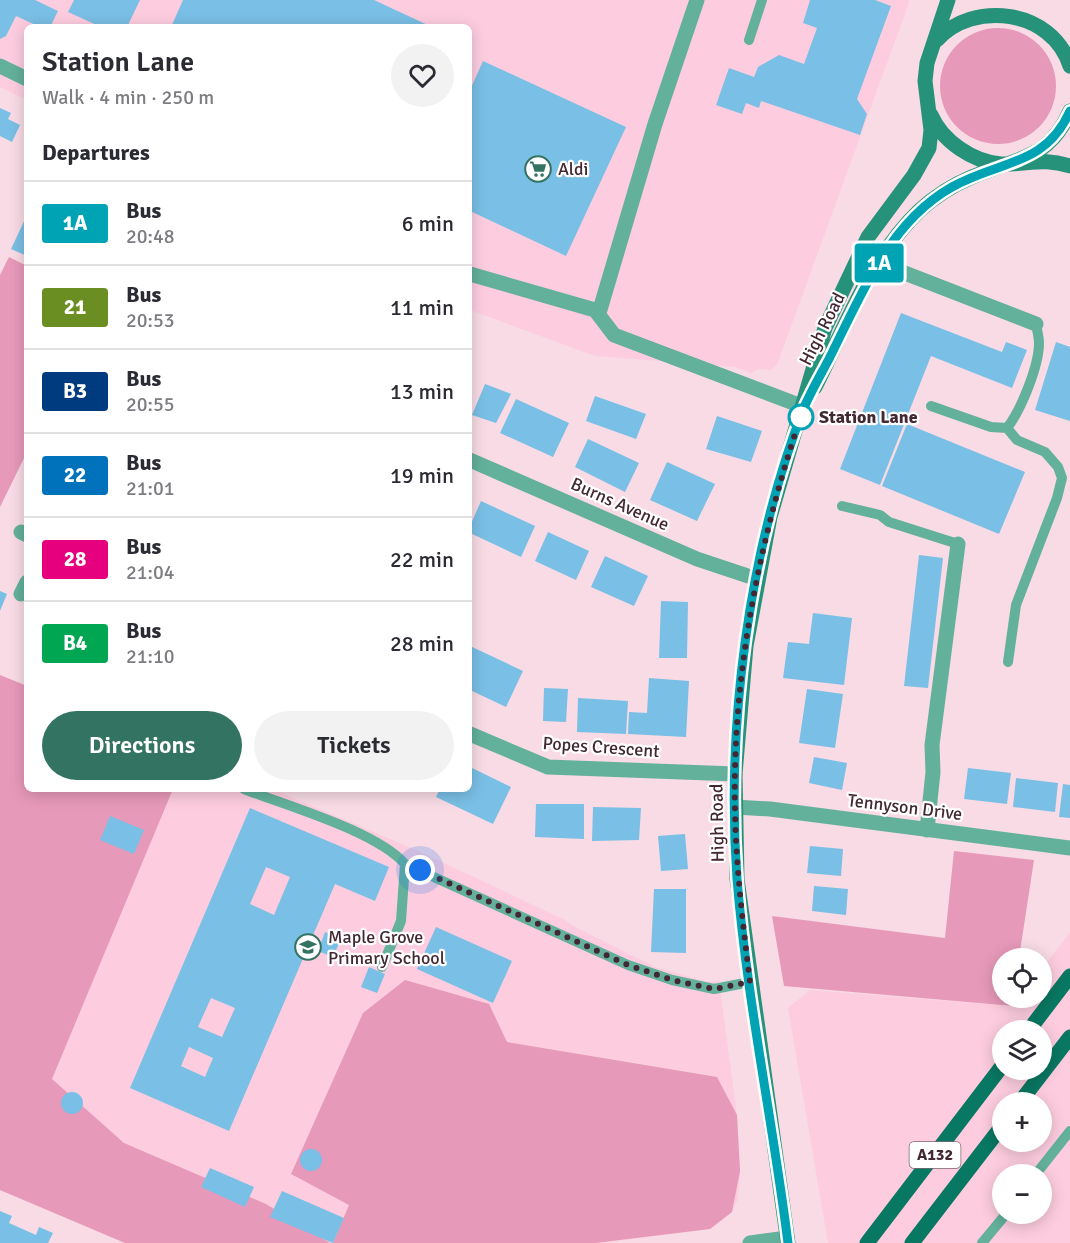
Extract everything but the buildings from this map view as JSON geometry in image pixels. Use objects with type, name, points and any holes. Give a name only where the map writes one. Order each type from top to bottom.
[{"type":"main road","name":"High Road","points":[[788,1240],[737,879],[735,774],[744,669],[757,579],[779,483],[804,407],[818,350],[839,295],[873,229],[914,175],[928,148],[931,130],[924,81],[933,44],[948,0]]},
{"type":"main road","points":[[933,44],[957,20],[976,13],[1014,14],[1047,30],[1059,43],[1070,66]]},
{"type":"main road","name":"High Road","points":[[928,107],[942,133],[956,146],[986,161],[1014,164]]},
{"type":"main road","name":"High Road","points":[[804,407],[879,263],[908,222],[936,197],[971,177],[1027,159],[1055,138],[1070,111]]},
{"type":"main road","points":[[1014,164],[1044,160],[1070,166]]},
{"type":"main road","points":[[1037,1020],[1070,976]]},
{"type":"main road","points":[[1028,1092],[1070,1037]]},
{"type":"main road","name":"A132","points":[[867,1243],[992,1079]]},
{"type":"main road","name":"A132","points":[[912,1243],[992,1138]]},
{"type":"street","points":[[599,313],[697,0]]},
{"type":"street","points":[[0,66],[24,78]]},
{"type":"street","points":[[879,263],[1035,324]]},
{"type":"street","points":[[472,275],[582,306],[599,313],[607,328],[614,335],[804,407]]},
{"type":"street","name":"Burns Avenue","points":[[472,461],[697,559],[757,579]]},
{"type":"street","points":[[927,830],[933,772],[933,745],[958,544]]},
{"type":"street","name":"Popes Crescent","points":[[472,735],[548,767],[735,774]]},
{"type":"street","name":"Tennyson Drive","points":[[735,807],[770,809],[1070,848]]},
{"type":"street","points":[[750,1243],[788,1240]]},
{"type":"lane","points":[[748,40],[762,0]]},
{"type":"lane","points":[[1007,428],[1016,416],[1032,373],[1039,343],[1035,324]]},
{"type":"lane","points":[[931,406],[991,427],[1007,428],[1017,440],[1045,452],[1058,466],[1062,478],[1057,498],[1016,605],[1008,662]]},
{"type":"lane","points":[[842,506],[880,515],[890,522],[958,544]]},
{"type":"lane","points":[[252,792],[362,836],[397,855],[405,864],[628,965],[672,980],[714,989],[750,982]]},
{"type":"lane","points":[[381,967],[401,921],[405,864]]},
{"type":"lane","points":[[1044,1164],[1070,1131]]},
{"type":"lane","points":[[982,1243],[998,1224]]},
{"type":"shaded area","points":[[0,0],[910,0],[777,365],[771,370],[758,369],[751,373],[736,367],[595,356],[472,311],[472,24],[24,24],[24,99],[0,87]]},
{"type":"shaded area","points":[[998,28],[1020,32],[1039,45],[1052,64],[1056,86],[1052,108],[1039,127],[1020,140],[998,144],[976,140],[957,127],[944,108],[940,86],[944,64],[957,45],[976,32]]},
{"type":"shaded area","points":[[9,257],[24,264],[24,458],[0,507],[0,275]]},
{"type":"shaded area","name":"Maple Grove Primary School","points":[[0,675],[24,685],[24,792],[279,792],[416,850],[563,919],[655,967],[707,982],[719,981],[737,1115],[740,1170],[738,1199],[733,1210],[710,1229],[601,1243],[125,1243],[0,1190]]},
{"type":"shaded area","points":[[0,675],[24,685],[24,792],[172,792],[52,1079],[124,1143],[266,1204],[330,1243],[125,1243],[0,1190]]},
{"type":"shaded area","points":[[954,851],[1034,860],[1021,948],[992,948],[992,1004],[784,986],[772,916],[945,938]]},
{"type":"shaded area","points":[[1070,932],[1070,1243],[828,1243],[788,1008],[810,990],[992,1004],[992,1008],[1052,1008],[1052,956]]},
{"type":"shaded area","points":[[405,980],[489,1004],[507,1042],[717,1077],[737,1115],[740,1171],[732,1212],[710,1229],[595,1243],[333,1243],[349,1205],[291,1174],[363,1013]]},
{"type":"bus line","name":"1A","points":[[788,1243],[740,904],[735,807],[737,736],[746,646],[770,516],[804,407],[865,288],[893,242],[908,222],[936,197],[971,177],[1027,159],[1041,150],[1055,138],[1070,111]]},
{"type":"place","name":"Aldi","points":[[538,169]]},
{"type":"place","name":"Station Lane","points":[[801,417]]},
{"type":"place","name":"Maple Grove Primary School","points":[[308,947]]},
{"type":"route","points":[[420,870],[628,965],[672,980],[714,989],[750,982],[737,879],[735,807],[737,736],[746,646],[757,579],[779,483],[804,407],[801,417]]}]
